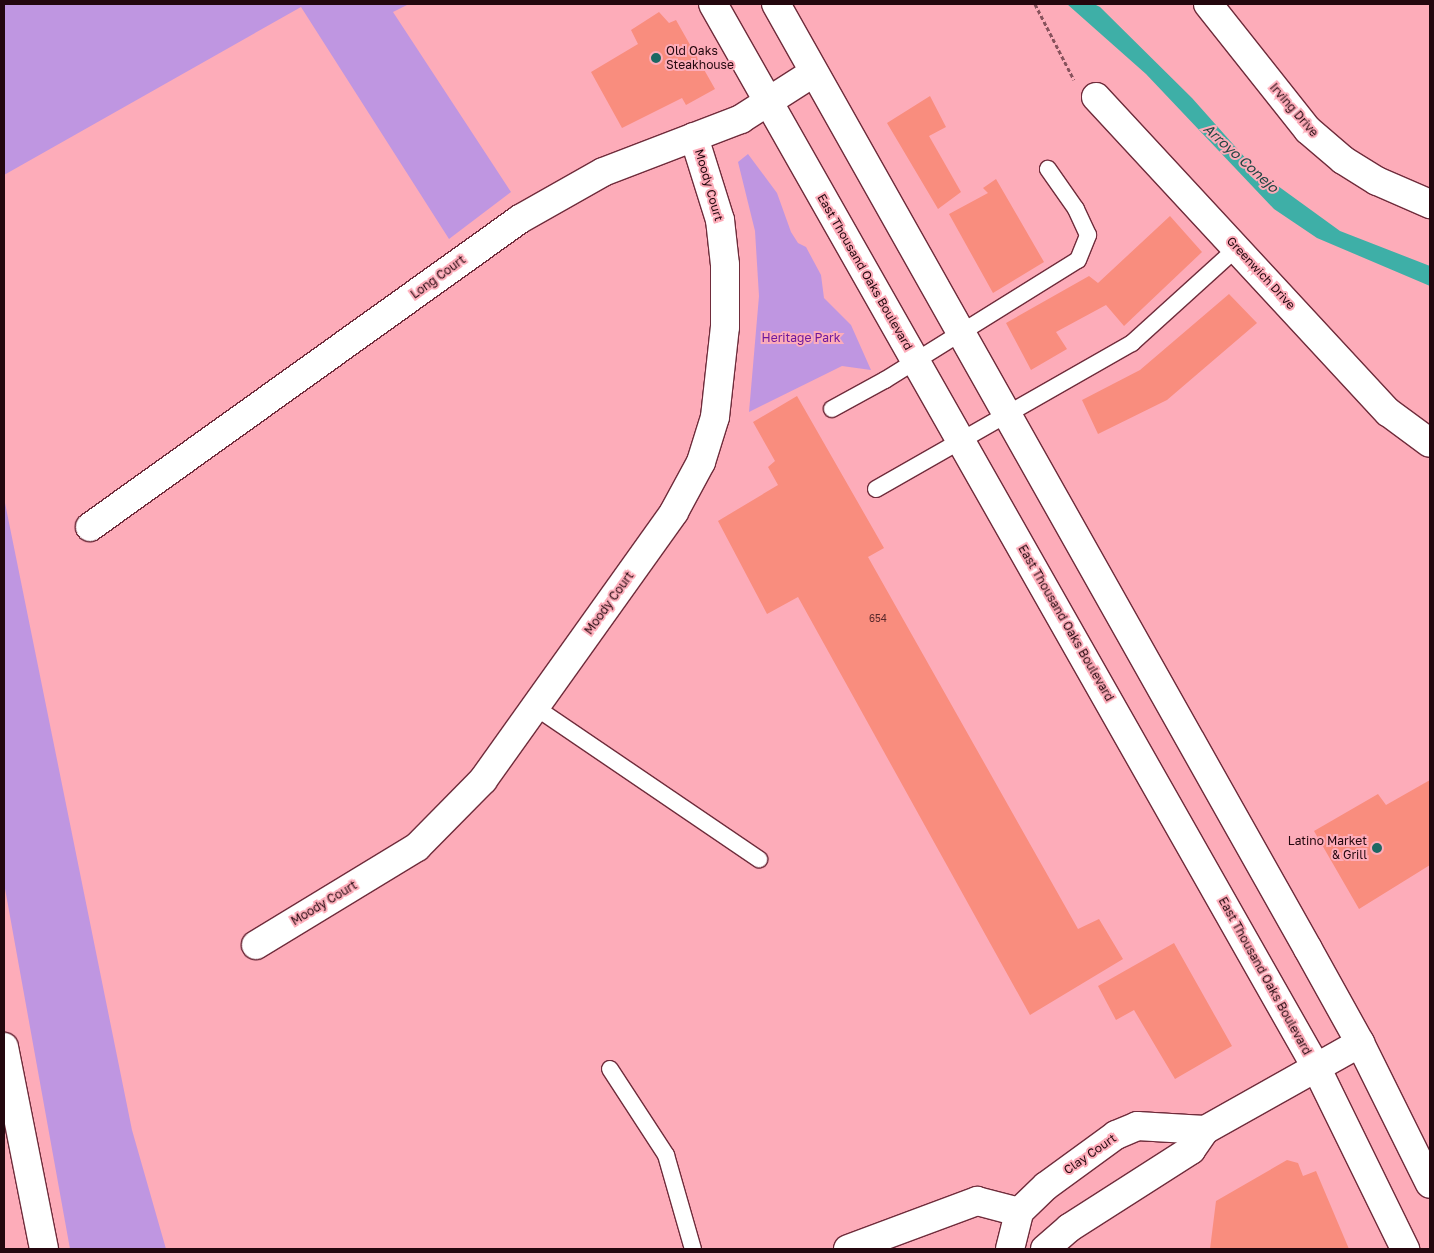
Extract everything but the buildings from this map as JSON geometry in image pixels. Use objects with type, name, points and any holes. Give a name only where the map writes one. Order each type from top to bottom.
[{"type":"main road","name":"East Thousand Oaks Boulevard","points":[[714,4],[767,102],[962,440],[1316,1067],[1405,1249]]},
{"type":"main road","points":[[776,4],[813,73],[1009,414],[1360,1043],[1430,1184]]},
{"type":"main road","name":"Irving Drive","points":[[1208,4],[1308,130],[1377,181],[1430,204]]},
{"type":"main road","name":"Long Court","points":[[90,527],[520,219],[603,172],[741,119],[813,73]]},
{"type":"main road","name":"Greenwich Drive","points":[[1096,98],[1238,247],[1388,412],[1430,442]]},
{"type":"main road","name":"Moody Court","points":[[256,945],[417,847],[483,780],[674,512],[701,462],[715,417],[725,327],[725,265],[720,220],[694,137]]},
{"type":"main road","points":[[1045,1249],[1069,1228],[1191,1150],[1205,1130],[1360,1043]]},
{"type":"main road","points":[[4,1047],[44,1249]]},
{"type":"main road","name":"Clay Court","points":[[1019,1212],[1046,1186],[1116,1135],[1137,1126],[1205,1130]]},
{"type":"main road","points":[[848,1249],[977,1201],[1019,1212],[1010,1249]]},
{"type":"lane","points":[[832,409],[916,361],[1078,260],[1088,235],[1076,208],[1048,169]]},
{"type":"lane","points":[[876,489],[1132,343],[1238,247]]},
{"type":"lane","points":[[535,707],[759,858]]},
{"type":"lane","points":[[610,1069],[666,1155],[693,1249]]},
{"type":"path","points":[[1035,4],[1056,50],[1075,81],[1096,98]]},
{"type":"green space","points":[[4,4],[409,4],[393,12],[511,192],[449,239],[301,7],[4,175]]},
{"type":"green space","name":"Heritage Park","points":[[748,154],[777,193],[791,232],[798,243],[806,247],[821,275],[824,298],[851,325],[871,370],[842,366],[749,412],[759,296],[755,231],[738,162]]},
{"type":"green space","points":[[4,498],[132,1130],[166,1249],[70,1249],[4,883]]},
{"type":"water","name":"Arroyo Conejo","points":[[1067,4],[1094,4],[1100,7],[1192,98],[1256,170],[1340,231],[1430,266],[1430,286],[1317,238],[1274,209],[1146,74]]},
{"type":"place","name":"Old Oaks Steakhouse","points":[[656,58]]},
{"type":"place","name":"Latino Market & Grill","points":[[1377,848]]}]
